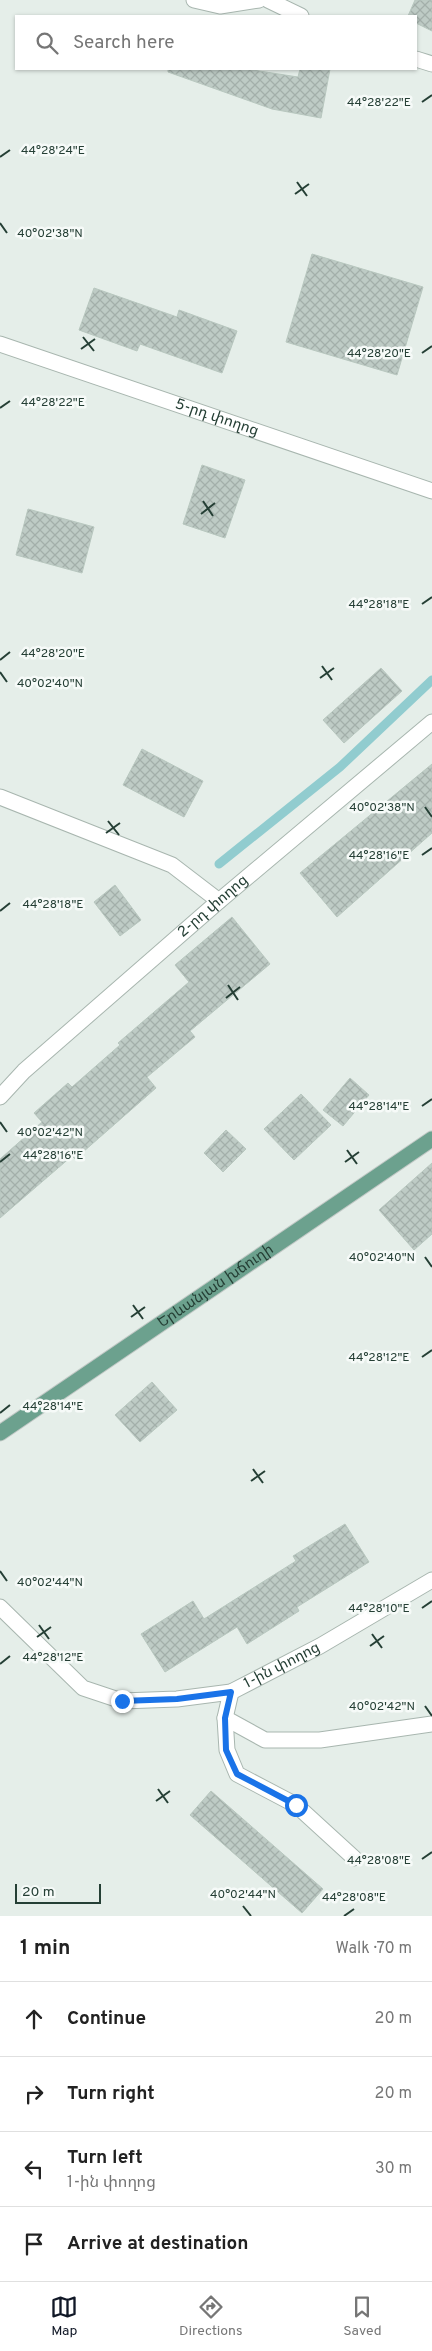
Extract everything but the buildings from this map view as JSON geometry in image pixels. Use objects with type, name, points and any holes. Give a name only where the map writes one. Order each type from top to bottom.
[{"type":"main road","name":"Երևանյան խճուղի","points":[[0,1433],[432,1139]]},
{"type":"street","points":[[194,0],[220,6],[259,0]]},
{"type":"street","points":[[268,0],[299,15]]},
{"type":"street","points":[[417,59],[432,64]]},
{"type":"street","name":"5-րդ փողոց","points":[[0,344],[432,492]]},
{"type":"street","name":"2-րդ փողոց","points":[[0,1096],[24,1070],[219,901],[432,722]]},
{"type":"street","points":[[0,797],[172,865],[219,901]]},
{"type":"street","name":"1-ին փողոց","points":[[0,1606],[83,1688],[122,1701],[177,1699],[231,1692],[320,1646],[432,1580]]},
{"type":"street","points":[[231,1692],[225,1718],[226,1750],[237,1774],[296,1805],[354,1858]]},
{"type":"street","points":[[225,1718],[265,1740],[320,1740],[404,1726],[432,1724]]},
{"type":"waterway","points":[[219,864],[340,767],[432,680]]},
{"type":"route","points":[[122,1701],[177,1699],[231,1692],[225,1718],[226,1750],[237,1774],[296,1805]]}]
